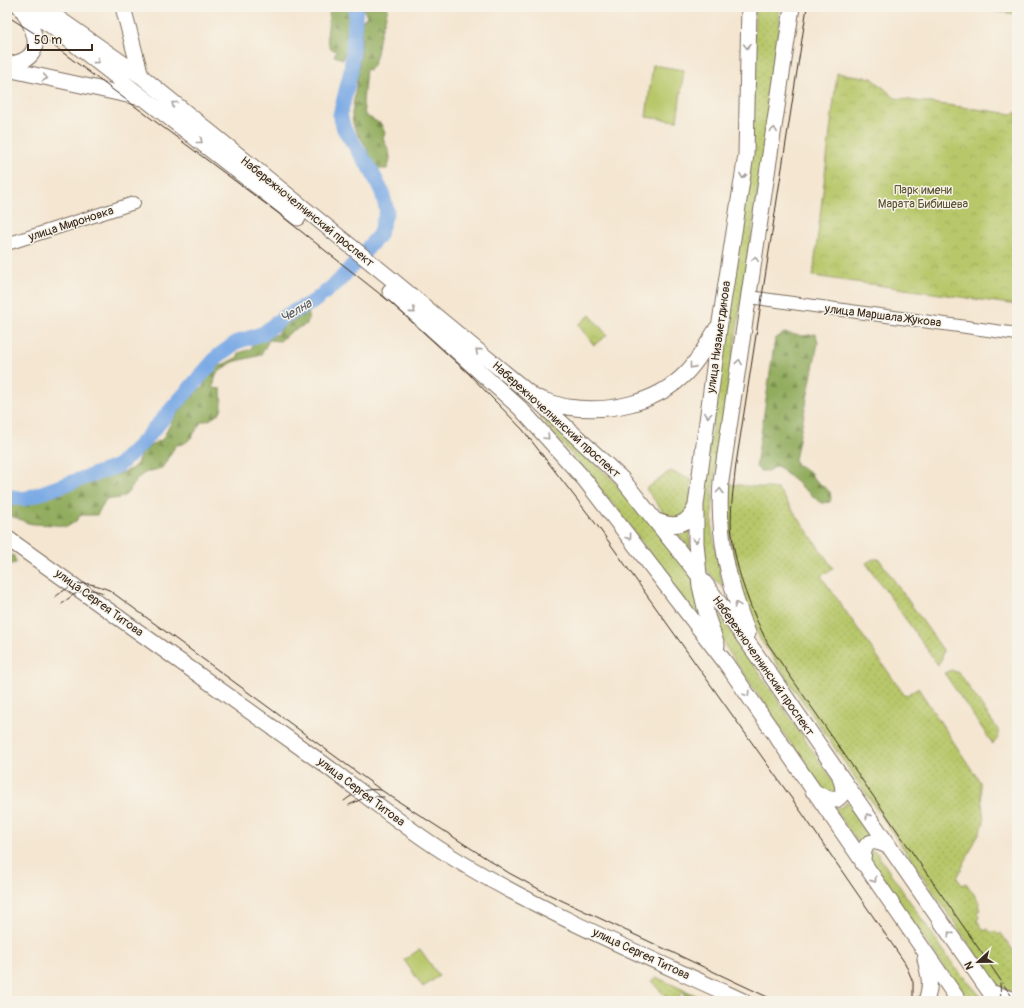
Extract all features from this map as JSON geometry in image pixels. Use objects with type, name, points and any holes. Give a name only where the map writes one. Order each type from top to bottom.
[{"type":"main road","name":"Набережночелнинский проспект","points":[[20,7],[50,25],[310,221],[534,397],[622,479],[657,521],[756,654],[992,995]]},
{"type":"main road","points":[[7,65],[16,64],[26,59],[33,52],[35,46],[36,40],[31,24],[20,7]]},
{"type":"main road","name":"Набережночелнинский проспект","points":[[42,7],[141,76],[310,221]]},
{"type":"main road","points":[[123,7],[141,76]]},
{"type":"main road","name":"улица Низаметдинова","points":[[725,662],[707,616],[699,576],[696,543],[696,505],[720,322],[746,155],[748,14],[752,7]]},
{"type":"main road","points":[[785,7],[789,24]]},
{"type":"main road","name":"улица Низаметдинова","points":[[756,654],[735,602],[725,563],[719,505],[721,481],[792,7]]},
{"type":"main road","points":[[7,69],[149,100]]},
{"type":"main road","name":"Набережночелнинский проспект","points":[[387,282],[510,398],[561,451],[606,506],[725,662],[959,1001]]},
{"type":"main road","points":[[534,397],[567,407],[611,408],[641,402],[658,394],[686,374],[700,357],[720,322]]},
{"type":"main road","points":[[657,521],[667,525],[682,523],[692,515],[696,505]]},
{"type":"main road","name":"улица Сергея Титова","points":[[7,538],[339,775],[419,836],[459,862],[524,899],[733,999]]},
{"type":"main road","points":[[812,790],[828,798],[836,800],[842,796],[844,790],[839,775]]},
{"type":"main road","points":[[863,864],[863,851],[867,845],[872,842],[881,842],[889,847]]},
{"type":"main road","points":[[922,948],[930,976],[930,988],[926,1001]]},
{"type":"street","name":"улица Мироновка","points":[[7,244],[134,203]]},
{"type":"street","name":"улица Маршала Жукова","points":[[749,298],[1017,334]]},
{"type":"street","points":[[992,995],[1017,999]]},
{"type":"green space","points":[[330,7],[350,7],[347,36],[348,48],[343,59],[334,56],[336,51],[330,48],[327,37]]},
{"type":"green space","points":[[362,7],[388,7],[380,33],[375,61],[369,70],[366,69],[363,103],[365,115],[381,124],[385,133],[383,139],[390,157],[387,169],[373,169],[368,150],[353,124],[352,114],[361,52],[362,21],[367,16]]},
{"type":"green space","points":[[755,7],[778,7],[780,21],[775,55],[772,101],[713,485],[712,531],[723,588],[702,565],[701,503],[750,165]]},
{"type":"green space","points":[[985,7],[1017,7],[1017,14],[985,10]]},
{"type":"green space","points":[[653,65],[684,70],[677,121],[646,117]]},
{"type":"green space","name":"Парк имени Марата Бибишева","points":[[837,73],[872,78],[895,98],[1013,114],[1017,112],[1017,305],[813,276]]},
{"type":"green space","points":[[309,313],[307,324],[292,331],[280,341],[269,340],[261,355],[233,362],[216,374],[213,388],[221,389],[222,407],[219,414],[209,420],[201,422],[188,441],[176,445],[162,468],[143,474],[126,495],[115,499],[106,499],[97,515],[81,515],[76,521],[67,527],[31,524],[11,516],[7,516],[7,503],[27,503],[57,494],[108,473],[116,475],[132,468],[137,464],[140,456],[147,448],[162,440],[172,421],[195,392],[203,387],[208,375],[216,368],[238,357],[239,353],[251,349],[254,341],[267,339],[277,334],[286,323],[296,320],[298,315]]},
{"type":"green space","points":[[590,315],[607,335],[594,345],[578,325]]},
{"type":"green space","points":[[784,333],[804,336],[816,334],[818,343],[795,460],[797,465],[810,472],[813,478],[830,492],[830,502],[821,503],[777,466],[768,471],[760,471],[756,467],[775,339]]},
{"type":"green space","points":[[541,414],[628,494],[691,573],[705,629],[619,511],[539,416]]},
{"type":"green space","points":[[670,471],[692,480],[689,508],[684,517],[668,518],[646,489]]},
{"type":"green space","points":[[729,484],[778,489],[833,568],[821,576],[905,696],[918,688],[980,782],[984,823],[957,878],[962,885],[966,883],[980,903],[978,905],[980,910],[977,912],[980,917],[977,920],[984,931],[988,929],[991,933],[995,931],[998,935],[1001,933],[1017,956],[1017,993],[999,988],[760,639],[744,600],[734,564],[729,526]]},
{"type":"green space","points":[[690,524],[690,549],[678,534]]},
{"type":"green space","points":[[7,550],[9,554],[14,556],[16,563],[7,565]]},
{"type":"green space","points":[[873,559],[879,559],[943,650],[942,658],[938,665],[866,563]]},
{"type":"green space","points":[[707,597],[837,786],[834,792],[824,793],[725,646]]},
{"type":"green space","points":[[952,670],[960,674],[998,730],[998,738],[993,744],[944,673]]},
{"type":"green space","points":[[847,801],[873,839],[861,847],[834,809],[844,806]]},
{"type":"green space","points":[[870,851],[876,852],[954,966],[985,1001],[967,1001],[867,856]]},
{"type":"green space","points":[[420,949],[439,976],[423,987],[404,960]]},
{"type":"green space","points":[[656,977],[684,990],[678,998],[680,1001],[670,1001],[651,981]]},
{"type":"green space","points":[[685,990],[699,997],[700,1000],[691,1001],[688,998],[685,999]]},
{"type":"waterway","name":"Челна","points":[[7,496],[24,499],[118,466],[140,445],[218,356],[237,342],[264,333],[283,317],[313,302],[338,282],[379,235],[387,211],[382,192],[371,170],[344,129],[340,115],[351,71],[356,7]]},
{"type":"tram line","points":[[807,7],[736,464],[731,522],[735,554],[748,600],[768,644],[1015,1001]]},
{"type":"tram line","points":[[7,16],[50,43],[278,213],[390,302],[468,373],[523,430],[599,528],[802,813],[905,963],[913,982],[913,1001]]},
{"type":"tram line","points":[[54,598],[68,588],[80,584],[93,585],[109,590],[381,790],[509,873],[548,894],[776,1001]]},
{"type":"tram line","points":[[62,604],[81,591],[91,590],[103,593]]},
{"type":"tram line","points":[[344,801],[361,791],[381,790]]},
{"type":"tram line","points":[[349,805],[366,797],[384,797]]},
{"type":"tram line","points":[[1000,983],[1001,1001]]}]
